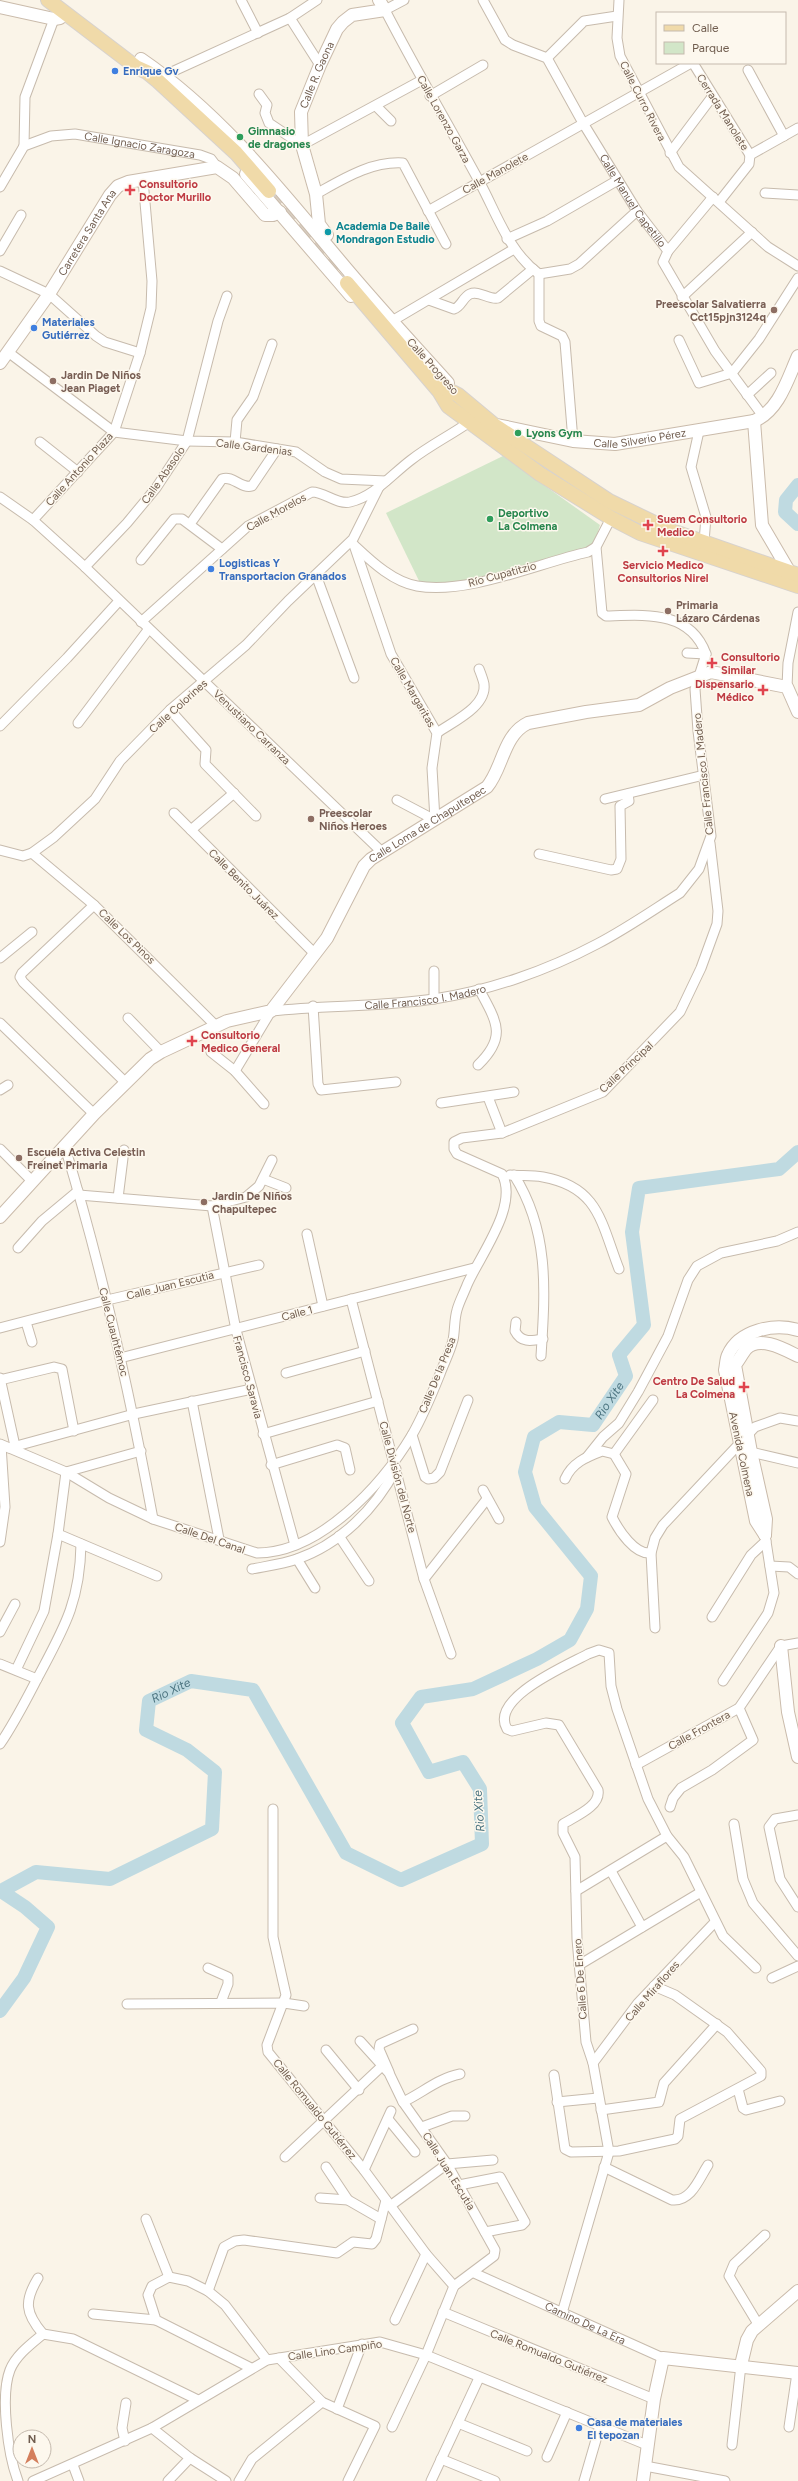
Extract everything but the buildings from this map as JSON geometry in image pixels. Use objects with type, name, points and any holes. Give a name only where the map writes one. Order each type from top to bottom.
[{"type":"main road","points":[[48,0],[59,16],[138,63]]},
{"type":"main road","points":[[60,0],[211,122],[270,189]]},
{"type":"main road","points":[[345,282],[442,385],[458,395]]},
{"type":"main road","name":"Calle Progreso","points":[[345,282],[439,391],[448,406],[468,423],[540,474],[611,518],[646,535],[795,575]]},
{"type":"main road","name":"Calle Progreso","points":[[458,395],[494,425],[609,501],[637,517],[795,575]]},
{"type":"street","points":[[241,0],[258,33]]},
{"type":"street","points":[[165,76],[290,18],[317,0]]},
{"type":"street","points":[[382,5],[404,0]]},
{"type":"street","points":[[483,0],[505,40],[547,58],[584,21],[617,16]]},
{"type":"street","name":"Calle Curro Rivera","points":[[619,0],[617,38],[620,56],[678,167],[768,247],[798,266]]},
{"type":"street","name":"Calle R. Gaona","points":[[341,262],[342,252],[319,224],[316,194],[302,145],[301,112],[320,65],[337,29],[348,18],[382,5]]},
{"type":"street","name":"Calle Lorenzo Garza","points":[[382,5],[430,96],[479,182],[507,239],[536,272]]},
{"type":"street","points":[[0,7],[59,16],[25,97],[24,146],[0,187]]},
{"type":"street","points":[[290,18],[320,65]]},
{"type":"street","name":"Calle Manuel Capetillo","points":[[547,58],[583,123],[637,211],[668,251],[664,258],[665,267],[682,297],[747,395],[758,418]]},
{"type":"street","points":[[138,63],[204,129],[280,212],[325,265],[345,282]]},
{"type":"street","name":"Calle Progreso","points":[[138,63],[165,76],[229,133],[284,192],[341,262],[458,395]]},
{"type":"street","name":"Calle Manolete","points":[[428,210],[690,64]]},
{"type":"street","name":"Cerrada Manolete","points":[[693,64],[750,155],[798,128]]},
{"type":"street","points":[[430,96],[483,65]]},
{"type":"street","points":[[748,70],[784,136]]},
{"type":"street","points":[[259,94],[267,105],[265,113],[270,123],[302,145],[422,80]]},
{"type":"street","name":"Calle Curro Rivera","points":[[670,153],[712,96]]},
{"type":"street","points":[[376,106],[391,121]]},
{"type":"street","name":"Calle Ignacio Zaragoza","points":[[24,146],[51,136],[76,134],[200,155],[211,159],[217,167],[233,178],[265,215],[273,215],[280,212]]},
{"type":"street","points":[[668,251],[749,164],[750,155]]},
{"type":"street","points":[[316,194],[359,171],[391,162],[403,163],[446,244]]},
{"type":"street","name":"Carretera Santa Ana","points":[[0,363],[49,294],[113,189],[123,184],[217,167]]},
{"type":"street","name":"Calle Antonio Plaza","points":[[33,520],[114,432],[140,353],[151,308],[152,295],[143,180]]},
{"type":"street","points":[[507,239],[547,221],[618,180]]},
{"type":"street","points":[[280,212],[284,207],[284,192]]},
{"type":"street","points":[[765,193],[798,194]]},
{"type":"street","points":[[429,300],[454,309],[470,294],[479,294],[492,299],[498,298],[536,272],[570,268],[579,264],[637,211]]},
{"type":"street","points":[[280,212],[293,217],[318,243],[330,248]]},
{"type":"street","points":[[0,251],[21,214]]},
{"type":"street","points":[[682,297],[752,232]]},
{"type":"street","points":[[392,321],[514,248]]},
{"type":"street","points":[[325,265],[341,262],[345,282]]},
{"type":"street","points":[[0,271],[49,294],[96,336],[105,342],[140,353]]},
{"type":"street","points":[[536,272],[539,321],[541,326],[562,336],[566,342],[573,441]]},
{"type":"street","points":[[679,340],[699,383],[732,373],[759,339],[798,278]]},
{"type":"street","name":"Calle Abasolo","points":[[85,567],[127,523],[156,488],[187,441],[218,321],[227,296]]},
{"type":"street","points":[[235,442],[238,420],[253,397],[272,344]]},
{"type":"street","points":[[8,352],[114,432]]},
{"type":"street","points":[[795,575],[765,533],[762,525],[758,418],[779,397],[798,356]]},
{"type":"street","points":[[747,395],[771,373]]},
{"type":"street","name":"Calle Silverio Pérez","points":[[494,425],[573,441],[615,444],[699,431],[758,418]]},
{"type":"street","name":"Calle Morelos","points":[[141,622],[222,549],[258,519],[312,492],[321,492],[345,502],[383,484],[410,461],[468,423]]},
{"type":"street","points":[[699,431],[691,467],[706,517],[704,542]]},
{"type":"street","name":"Calle Gardenias","points":[[114,432],[187,441],[235,442],[296,452],[325,472],[341,479],[383,484]]},
{"type":"street","points":[[40,442],[78,472]]},
{"type":"street","points":[[190,524],[222,479],[229,478],[247,487],[252,486],[277,449]]},
{"type":"street","name":"Calle Colorines","points":[[32,853],[54,837],[95,800],[120,762],[170,710],[205,682],[246,645],[316,575],[354,542],[383,484]]},
{"type":"street","name":"Venustiano Carranza","points":[[0,497],[33,520],[85,567],[148,630],[205,682],[383,853]]},
{"type":"street","points":[[141,560],[174,519],[180,518],[222,549]]},
{"type":"street","points":[[611,518],[596,547],[602,613],[606,616],[647,615],[684,623],[695,632],[706,654],[697,678]]},
{"type":"street","name":"Río Cupatitzio","points":[[354,542],[392,576],[409,584],[428,587],[482,581],[588,552],[596,547]]},
{"type":"street","name":"Calle Margaritas","points":[[354,542],[391,654],[437,733],[432,768],[435,820]]},
{"type":"street","points":[[316,575],[354,678]]},
{"type":"street","points":[[0,726],[68,658],[119,601]]},
{"type":"street","points":[[798,612],[788,663],[787,687],[798,712]]},
{"type":"street","points":[[78,723],[148,630]]},
{"type":"street","points":[[687,653],[706,654]]},
{"type":"street","points":[[437,733],[476,706],[483,695],[484,685],[479,669]]},
{"type":"street","name":"Calle Loma de Chapultepec","points":[[271,1011],[335,925],[364,866],[487,787],[493,780],[511,738],[520,727],[528,723],[586,712],[639,706],[670,688],[711,672],[787,687]]},
{"type":"street","name":"Calle Francisco I. Madero","points":[[0,1217],[124,1082],[161,1052],[216,1026],[271,1011],[313,1006],[434,999],[479,989],[579,953],[609,938],[680,894],[699,869],[710,843],[710,820],[698,731],[697,678]]},
{"type":"street","points":[[170,710],[206,750],[205,764],[256,816]]},
{"type":"street","points":[[605,799],[704,775]]},
{"type":"street","points":[[191,830],[234,793]]},
{"type":"street","points":[[539,854],[611,870],[617,869],[621,859],[620,806],[629,801],[628,794]]},
{"type":"street","points":[[397,800],[435,820]]},
{"type":"street","name":"Calle Benito Juárez","points":[[174,813],[314,954]]},
{"type":"street","name":"Calle Principal","points":[[502,1174],[457,1154],[453,1146],[456,1140],[502,1133],[603,1092],[680,1012],[701,968],[717,924],[718,911],[710,843]]},
{"type":"street","points":[[0,850],[23,856],[32,853]]},
{"type":"street","name":"Calle Los Pinos","points":[[32,853],[94,905],[216,1026]]},
{"type":"street","points":[[94,905],[22,972],[20,977],[22,982],[124,1082]]},
{"type":"street","points":[[0,958],[32,932]]},
{"type":"street","points":[[434,972],[434,999]]},
{"type":"street","points":[[478,1065],[491,1053],[497,1036],[496,1020],[479,989]]},
{"type":"street","points":[[313,1006],[318,1084],[321,1090],[396,1082]]},
{"type":"street","points":[[235,1071],[271,1011]]},
{"type":"street","points":[[128,1018],[161,1052]]},
{"type":"street","points":[[0,1023],[94,1114]]},
{"type":"street","points":[[211,1052],[235,1071],[264,1104]]},
{"type":"street","points":[[0,1090],[8,1084]]},
{"type":"street","points":[[442,1103],[514,1092]]},
{"type":"street","points":[[488,1097],[502,1133]]},
{"type":"street","name":"Calle Cuauhtémoc","points":[[65,1147],[79,1193],[107,1300],[134,1414],[153,1519]]},
{"type":"street","points":[[0,1149],[32,1181]]},
{"type":"street","points":[[118,1198],[124,1150]]},
{"type":"street","points":[[18,1248],[42,1221],[79,1193],[212,1206],[246,1198],[259,1186],[272,1160]]},
{"type":"street","points":[[502,1174],[544,1177],[566,1182],[580,1190],[598,1212],[619,1269]]},
{"type":"street","name":"Calle De la Presa","points":[[394,1460],[412,1435],[453,1341],[457,1311],[474,1268],[504,1209],[507,1193],[502,1174]]},
{"type":"street","points":[[514,1175],[526,1195],[531,1207],[541,1252],[546,1284],[542,1356]]},
{"type":"street","points":[[263,1179],[286,1188]]},
{"type":"street","name":"Francisco Saravia","points":[[212,1206],[236,1330],[271,1465],[295,1545]]},
{"type":"street","points":[[587,1457],[603,1437],[619,1423],[638,1392],[668,1336],[688,1280],[698,1266],[721,1253],[777,1241],[798,1232]]},
{"type":"street","points":[[307,1234],[323,1306]]},
{"type":"street","name":"Calle Juan Escutia","points":[[0,1328],[107,1300],[259,1265]]},
{"type":"street","name":"Calle 1","points":[[120,1358],[236,1330],[323,1306],[474,1268]]},
{"type":"street","name":"Calle División del Norte","points":[[351,1299],[424,1579],[451,1654]]},
{"type":"street","points":[[26,1322],[32,1342]]},
{"type":"street","points":[[516,1322],[515,1331],[520,1339],[526,1341],[542,1339]]},
{"type":"street","name":"Avenida Colmena","points":[[723,1681],[768,1612],[774,1593],[766,1538],[766,1519],[751,1452],[744,1439],[725,1370],[728,1355],[738,1342],[757,1331],[775,1328],[798,1330]]},
{"type":"street","name":"Avenida Colmena","points":[[766,1538],[756,1520],[744,1439],[736,1365],[746,1350],[759,1343],[780,1347],[798,1356]]},
{"type":"street","points":[[286,1372],[365,1351]]},
{"type":"street","points":[[0,1542],[5,1507],[6,1446],[0,1379],[59,1367],[64,1374],[74,1431]]},
{"type":"street","points":[[6,1446],[74,1431],[134,1414],[252,1388]]},
{"type":"street","points":[[412,1435],[425,1477],[428,1479],[434,1478],[440,1472],[468,1400]]},
{"type":"street","points":[[614,1454],[652,1400]]},
{"type":"street","points":[[192,1401],[219,1539]]},
{"type":"street","points":[[263,1434],[378,1401]]},
{"type":"street","name":"Avenida Colmena","points":[[744,1439],[757,1426],[775,1419],[784,1418],[798,1421]]},
{"type":"street","points":[[655,1628],[651,1553],[655,1538],[663,1525],[744,1439]]},
{"type":"street","points":[[271,1465],[337,1445],[345,1448],[350,1470]]},
{"type":"street","name":"Calle Del Canal","points":[[6,1446],[66,1472],[110,1498],[153,1519],[219,1539],[257,1554],[270,1554],[295,1545],[340,1519],[362,1500],[394,1460]]},
{"type":"street","points":[[16,1670],[44,1611],[58,1534],[66,1472],[141,1451]]},
{"type":"street","points":[[565,1479],[568,1471],[587,1457],[602,1451],[614,1454],[626,1474],[612,1517],[640,1552],[651,1553]]},
{"type":"street","points":[[751,1452],[798,1463]]},
{"type":"street","points":[[252,1569],[297,1559],[339,1536],[371,1508],[396,1469]]},
{"type":"street","points":[[424,1579],[485,1494],[499,1520]]},
{"type":"street","points":[[58,1534],[157,1576]]},
{"type":"street","points":[[339,1536],[369,1581]]},
{"type":"street","points":[[712,1617],[751,1555],[766,1538]]},
{"type":"street","points":[[0,1744],[16,1721],[68,1620],[80,1571],[81,1544]]},
{"type":"street","points":[[297,1559],[315,1588]]},
{"type":"street","points":[[770,1566],[789,1567],[798,1574]]},
{"type":"street","points":[[0,1632],[15,1604]]},
{"type":"street","points":[[798,1643],[781,1646],[788,1712],[798,1757]]},
{"type":"street","name":"Calle Frontera","points":[[636,1765],[739,1708],[781,1646]]},
{"type":"street","name":"Calle 6 De Enero","points":[[562,2313],[608,2152],[593,2063],[586,2042],[579,1965],[575,1857],[563,1833],[563,1824],[596,1803],[599,1796],[598,1790],[559,1726],[546,1723],[512,1731],[507,1730],[505,1726],[511,1702],[520,1692],[588,1654],[606,1651],[610,1657],[611,1686],[617,1710],[636,1765]]},
{"type":"street","points":[[0,1664],[37,1679]]},
{"type":"street","points":[[670,1807],[673,1798],[681,1788],[712,1770],[753,1740],[739,1708]]},
{"type":"street","points":[[636,1765],[648,1799],[667,1836],[684,1857],[714,1922],[731,1946],[756,1968]]},
{"type":"street","name":"Calle Romualdo Gutiérrez","points":[[273,1809],[273,1937],[285,1986],[284,2003],[269,2040],[268,2052],[364,2170],[426,2254],[454,2286]]},
{"type":"street","points":[[798,1815],[775,1819],[769,1827],[780,1879],[798,1907]]},
{"type":"street","points":[[734,1824],[743,1878],[753,1903],[798,1956]]},
{"type":"street","points":[[576,1891],[667,1836]]},
{"type":"street","points":[[611,1871],[642,1927]]},
{"type":"street","points":[[579,1965],[701,1892]]},
{"type":"street","name":"Calle Miraflores","points":[[593,2063],[654,1986],[714,1922]]},
{"type":"street","points":[[772,1978],[798,1966]]},
{"type":"street","points":[[208,1968],[228,1977],[228,1984],[221,2002]]},
{"type":"street","points":[[554,2075],[565,2149],[571,2152],[608,2152],[677,2138],[680,2119],[761,2076],[762,2070],[752,2062],[737,2041],[717,2024],[674,1994],[654,1986]]},
{"type":"street","points":[[127,2004],[221,2002],[284,2003],[304,2006]]},
{"type":"street","points":[[601,2110],[659,2102],[664,2084],[717,2024]]},
{"type":"street","points":[[389,2073],[379,2049],[380,2044],[413,2029]]},
{"type":"street","name":"Calle Juan Escutia","points":[[360,2041],[389,2073],[403,2102],[447,2164],[485,2232],[495,2253],[494,2256],[474,2273]]},
{"type":"street","points":[[326,2050],[359,2090]]},
{"type":"street","points":[[285,2157],[359,2090],[382,2066]]},
{"type":"street","points":[[403,2102],[423,2093],[442,2079],[460,2074]]},
{"type":"street","points":[[738,2089],[743,2108],[746,2110],[780,2101]]},
{"type":"street","points":[[557,2102],[598,2098]]},
{"type":"street","points":[[364,2170],[389,2115],[415,2152]]},
{"type":"street","points":[[422,2127],[452,2116],[465,2116]]},
{"type":"street","points":[[208,2291],[224,2247],[228,2244],[244,2240],[337,2253],[353,2242],[374,2242],[388,2203],[447,2164],[493,2160]]},
{"type":"street","points":[[604,2167],[672,2200],[680,2200],[690,2194],[708,2165]]},
{"type":"street","points":[[326,2167],[348,2200]]},
{"type":"street","points":[[459,2184],[500,2177],[525,2222],[522,2225],[485,2232]]},
{"type":"street","points":[[320,2198],[348,2200],[381,2219]]},
{"type":"street","points":[[146,2219],[170,2277]]},
{"type":"street","points":[[758,2324],[729,2276],[734,2264],[765,2235]]},
{"type":"street","points":[[395,2320],[426,2254]]},
{"type":"street","points":[[392,2427],[426,2355],[454,2286],[474,2273]]},
{"type":"street","name":"Camino De La Era","points":[[474,2273],[663,2358],[741,2365],[798,2373]]},
{"type":"street","points":[[156,2320],[149,2290],[152,2286],[170,2277],[188,2281],[208,2291],[224,2305],[267,2360]]},
{"type":"street","points":[[38,2278],[29,2294],[28,2308],[31,2320],[43,2334],[73,2339],[198,2400]]},
{"type":"street","points":[[732,2446],[741,2365],[747,2340],[758,2324],[798,2291]]},
{"type":"street","name":"Calle Romualdo Gutiérrez","points":[[443,2312],[654,2399]]},
{"type":"street","points":[[93,2314],[156,2320],[251,2368]]},
{"type":"street","points":[[18,2481],[7,2443],[7,2379],[17,2359],[43,2334]]},
{"type":"street","name":"Calle Lino Campiño","points":[[33,2481],[73,2465],[152,2428],[251,2368],[267,2360],[362,2344],[389,2343],[426,2355],[479,2378],[647,2445]]},
{"type":"street","points":[[338,2410],[362,2344]]},
{"type":"street","points":[[279,2358],[322,2402],[375,2426],[348,2481]]},
{"type":"street","points":[[643,2481],[654,2399],[663,2358]]},
{"type":"street","points":[[789,2426],[798,2373]]},
{"type":"street","points":[[431,2481],[479,2378]]},
{"type":"street","points":[[239,2481],[252,2459],[322,2402]]},
{"type":"street","points":[[124,2441],[122,2428],[126,2403]]},
{"type":"street","points":[[547,2457],[567,2412]]},
{"type":"street","points":[[458,2423],[527,2451]]},
{"type":"street","points":[[584,2481],[600,2426]]},
{"type":"street","points":[[152,2428],[190,2458],[226,2481]]},
{"type":"street","points":[[168,2481],[190,2458]]},
{"type":"street","points":[[442,2459],[495,2481]]},
{"type":"street","points":[[73,2465],[79,2481]]},
{"type":"street","points":[[645,2466],[725,2481]]},
{"type":"green space","name":"Deportivo La Colmena","points":[[503,456],[600,525],[593,548],[479,581],[422,587],[386,513]]},
{"type":"waterway","name":"Rio Xite","points":[[798,485],[786,500],[785,512],[798,524]]},
{"type":"waterway","name":"Rio Xite","points":[[0,2011],[24,1978],[48,1927],[25,1907],[1,1891],[36,1872],[110,1879],[212,1829],[215,1772],[187,1750],[146,1730],[149,1701],[191,1681],[253,1690],[346,1853],[401,1880],[482,1844],[480,1789],[463,1762],[429,1772],[402,1723],[421,1697],[473,1689],[537,1659],[570,1640],[587,1609],[591,1576],[535,1507],[525,1472],[534,1437],[559,1422],[593,1425],[626,1376],[619,1355],[644,1325],[632,1232],[639,1188],[779,1169],[798,1152]]},
{"type":"tunnel","points":[[274,191],[309,233]]},
{"type":"tunnel","points":[[300,228],[339,273]]},
{"type":"place","name":"Enrique Gv","points":[[115,71]]},
{"type":"place","name":"Gimnasio de dragones","points":[[240,137]]},
{"type":"place","name":"Consultorio Doctor Murillo","points":[[130,190]]},
{"type":"place","name":"Academia De Baile Mondragon Estudio","points":[[328,232]]},
{"type":"place","name":"Preescolar Salvatierra Cct15pjn3124q","points":[[774,310]]},
{"type":"place","name":"Materiales Gutiérrez","points":[[34,328]]},
{"type":"place","name":"Jardin De Niños Jean Piaget","points":[[53,381]]},
{"type":"place","name":"Lyons Gym","points":[[518,433]]},
{"type":"place","name":"Deportivo La Colmena","points":[[490,519]]},
{"type":"place","name":"Suem Consultorio Medico","points":[[648,525]]},
{"type":"place","name":"Servicio Medico Consultorios Nirel","points":[[663,551]]},
{"type":"place","name":"Logisticas Y Transportacion Granados","points":[[211,569]]},
{"type":"place","name":"Primaria Lázaro Cárdenas","points":[[668,611]]},
{"type":"place","name":"Consultorio Similar","points":[[712,663]]},
{"type":"place","name":"Dispensario Médico","points":[[763,690]]},
{"type":"place","name":"Preescolar Niños Heroes","points":[[311,819]]},
{"type":"place","name":"Consultorio Medico General","points":[[192,1041]]},
{"type":"place","name":"Escuela Activa Celestin Freinet Primaria","points":[[19,1158]]},
{"type":"place","name":"Jardin De Niños Chapultepec","points":[[204,1202]]},
{"type":"place","name":"Centro De Salud La Colmena","points":[[744,1387]]},
{"type":"place","name":"Casa de materiales El tepozan","points":[[579,2428]]}]
